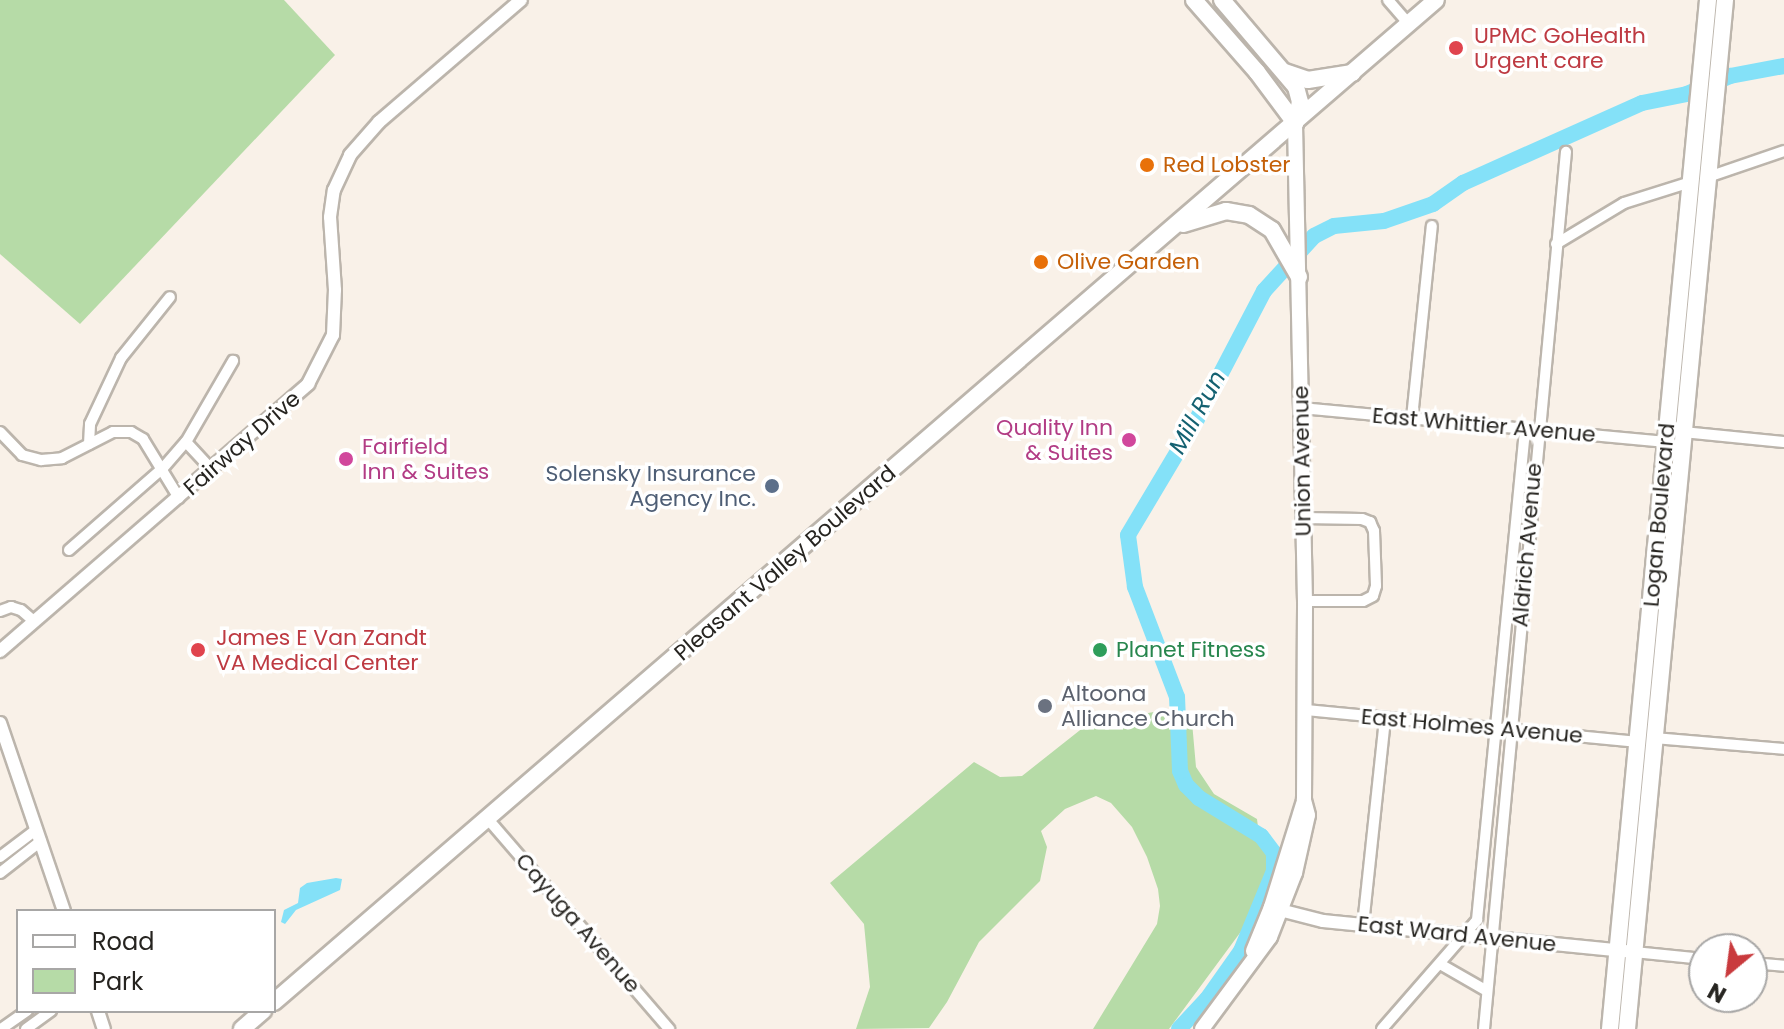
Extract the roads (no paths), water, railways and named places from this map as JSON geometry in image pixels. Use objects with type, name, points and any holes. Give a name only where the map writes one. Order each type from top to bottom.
[{"type":"main road","points":[[1194,0],[1257,72],[1295,123]]},
{"type":"main road","points":[[1222,0],[1285,72],[1299,94],[1295,123],[1293,245],[1298,271]]},
{"type":"main road","name":"Pleasant Valley Boulevard","points":[[276,1000],[1436,0]]},
{"type":"main road","name":"Logan Boulevard","points":[[1610,1029],[1625,952],[1646,740],[1683,432],[1709,76],[1708,0]]},
{"type":"main road","name":"Logan Boulevard","points":[[1709,76],[1725,0]]},
{"type":"main road","points":[[1285,72],[1308,80],[1353,73]]},
{"type":"main road","name":"Logan Boulevard","points":[[1646,740],[1666,442],[1700,180]]},
{"type":"main road","points":[[1174,228],[1214,214],[1239,213],[1293,245]]},
{"type":"main road","name":"Union Avenue","points":[[1202,1029],[1250,966],[1276,909],[1304,800],[1305,601],[1298,271]]},
{"type":"main road","name":"Logan Boulevard","points":[[1625,952],[1627,1029]]},
{"type":"main road","points":[[242,1029],[261,1013]]},
{"type":"street","name":"Fairway Drive","points":[[0,651],[293,400],[324,359],[335,315],[329,230],[331,202],[350,155],[379,122],[521,0]]},
{"type":"street","points":[[1388,0],[1409,24]]},
{"type":"street","points":[[1556,244],[1624,203],[1784,151]]},
{"type":"street","name":"Aldrich Avenue","points":[[1484,1029],[1566,152]]},
{"type":"street","points":[[1412,418],[1432,226]]},
{"type":"street","points":[[89,444],[90,424],[121,358],[170,297]]},
{"type":"street","points":[[69,550],[163,468],[186,442],[233,361]]},
{"type":"street","name":"East Whittier Avenue","points":[[1301,408],[1666,442]]},
{"type":"street","name":"Aldrich Avenue","points":[[1382,1029],[1477,920],[1525,428]]},
{"type":"street","points":[[0,432],[22,455],[41,460],[62,458],[113,432],[131,432],[143,439],[179,498]]},
{"type":"street","points":[[1683,432],[1784,442]]},
{"type":"street","points":[[186,442],[212,470]]},
{"type":"street","points":[[1304,518],[1362,519],[1370,522],[1374,531],[1376,586],[1373,596],[1363,601],[1305,601]]},
{"type":"street","points":[[0,611],[11,607],[21,610],[35,622]]},
{"type":"street","name":"East Holmes Avenue","points":[[1306,710],[1510,730],[1784,749]]},
{"type":"street","points":[[1363,925],[1385,718]]},
{"type":"street","points":[[0,723],[63,909]]},
{"type":"street","name":"Cayuga Avenue","points":[[487,818],[669,1029]]},
{"type":"street","points":[[0,857],[39,835]]},
{"type":"street","points":[[0,873],[39,835]]},
{"type":"street","name":"East Ward Avenue","points":[[1276,909],[1323,921],[1625,952]]},
{"type":"street","points":[[1625,952],[1688,958]]},
{"type":"street","points":[[1440,964],[1487,991]]},
{"type":"street","points":[[1,1029],[24,1013]]},
{"type":"street","points":[[26,1029],[48,1013]]},
{"type":"water","points":[[342,879],[340,890],[296,910],[285,924],[281,922],[284,910],[298,903],[300,888],[307,883]]},
{"type":"waterway","name":"Mill Run","points":[[1179,1029],[1207,999],[1241,951],[1274,871],[1274,853],[1261,836],[1199,798],[1186,785],[1180,771],[1177,697],[1135,587],[1128,535],[1196,421],[1264,291],[1314,236],[1334,226],[1384,221],[1433,204],[1463,183],[1642,103],[1687,94],[1730,76],[1784,66]]},
{"type":"place","name":"UPMC GoHealth Urgent care","points":[[1456,48]]},
{"type":"place","name":"Red Lobster","points":[[1147,165]]},
{"type":"place","name":"Olive Garden","points":[[1041,262]]},
{"type":"place","name":"Quality Inn & Suites","points":[[1129,440]]},
{"type":"place","name":"Fairfield Inn & Suites","points":[[346,459]]},
{"type":"place","name":"Solensky Insurance Agency Inc.","points":[[772,486]]},
{"type":"place","name":"James E Van Zandt VA Medical Center","points":[[198,650]]},
{"type":"place","name":"Planet Fitness","points":[[1100,650]]},
{"type":"place","name":"Altoona Alliance Church","points":[[1045,706]]}]
